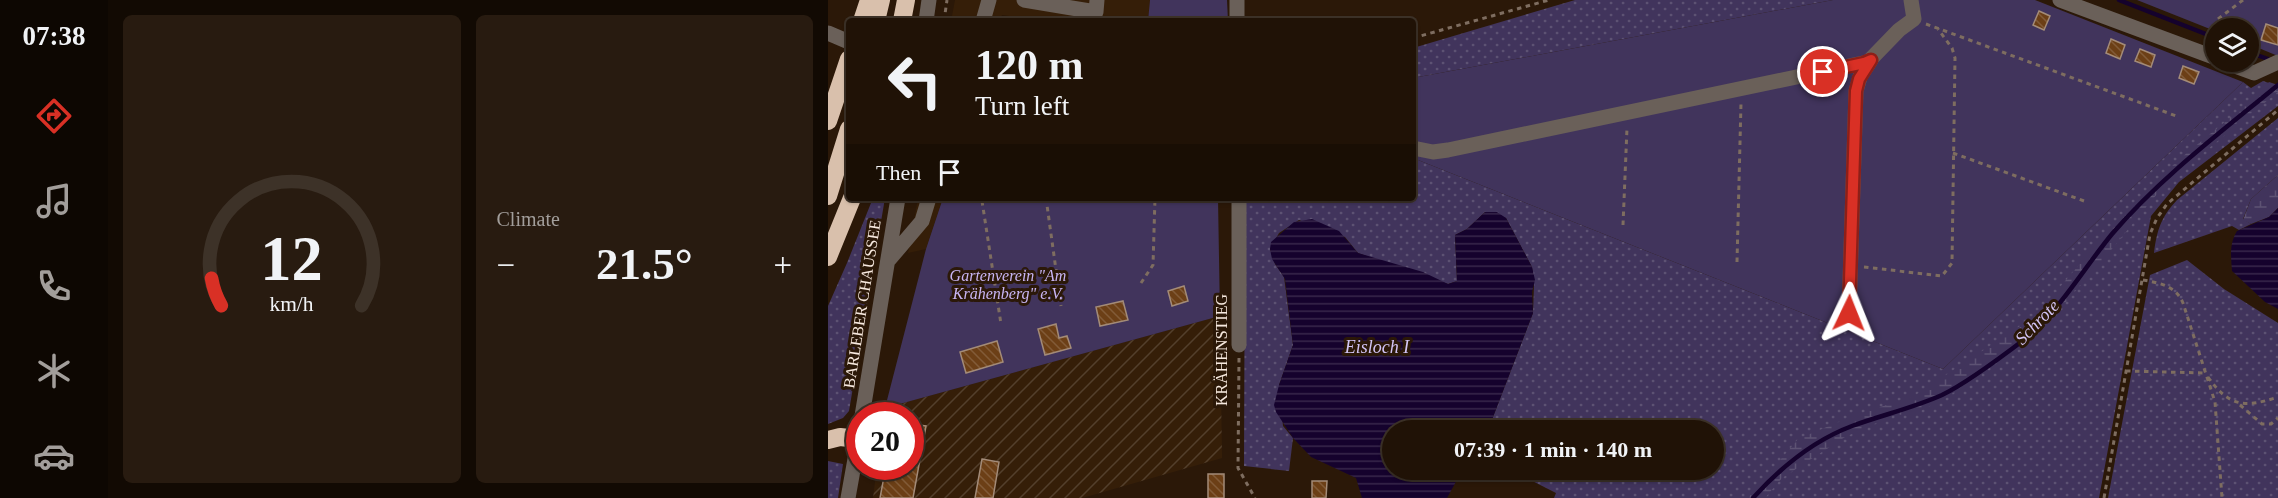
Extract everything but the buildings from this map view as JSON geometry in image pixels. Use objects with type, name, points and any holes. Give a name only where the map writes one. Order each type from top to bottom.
[{"type":"highway","points":[[863,18],[869,0]]},
{"type":"highway","points":[[877,18],[881,0]]},
{"type":"highway","points":[[903,18],[906,0]]},
{"type":"highway","points":[[828,121],[846,68]]},
{"type":"highway","points":[[828,195],[846,138]]},
{"type":"highway","points":[[828,257],[851,201]]},
{"type":"highway","points":[[828,440],[846,436]]},
{"type":"street","points":[[926,18],[929,0]]},
{"type":"street","points":[[984,18],[989,0]]},
{"type":"street","points":[[1024,0],[1096,12],[1097,0]]},
{"type":"street","points":[[1237,0],[1237,18]]},
{"type":"street","points":[[1849,313],[1856,91],[1859,79],[1871,60],[1899,30],[1914,19],[1911,0]]},
{"type":"street","points":[[2060,0],[2205,54]]},
{"type":"street","points":[[828,33],[846,41]]},
{"type":"street","points":[[1416,149],[1433,152],[1448,150],[1628,114],[1871,60]]},
{"type":"street","points":[[2259,71],[2278,62]]},
{"type":"street","name":"BARLEBER CHAUSSEE","points":[[864,402],[898,201]]},
{"type":"street","points":[[888,261],[922,221],[928,201]]},
{"type":"street","name":"KRÄHENSTIEG","points":[[1239,201],[1239,345]]},
{"type":"street","points":[[848,498],[851,480]]},
{"type":"path","points":[[944,18],[947,0]]},
{"type":"path","points":[[1416,37],[1549,0]]},
{"type":"path","points":[[2220,18],[2243,0]]},
{"type":"path","points":[[1914,19],[2179,117]]},
{"type":"path","points":[[1851,265],[1942,276],[1952,263],[1955,58],[1953,48],[1938,29]]},
{"type":"path","points":[[1737,262],[1741,89]]},
{"type":"path","points":[[2104,498],[2151,230],[2163,208],[2278,110]]},
{"type":"path","points":[[1623,225],[1628,114]]},
{"type":"path","points":[[1953,153],[2085,201]]},
{"type":"path","points":[[982,201],[1001,324]]},
{"type":"path","points":[[1046,201],[1061,306]]},
{"type":"path","points":[[1141,283],[1153,265],[1155,201]]},
{"type":"path","points":[[2143,280],[2171,288],[2181,297],[2215,402],[2222,498]]},
{"type":"path","name":"KRÄHENSTIEG","points":[[1239,345],[1238,468],[1255,498]]},
{"type":"path","points":[[2127,371],[2205,373],[2220,390],[2262,424],[2271,424],[2278,418]]},
{"type":"path","points":[[2238,404],[2255,403],[2278,397]]},
{"type":"shaded area","points":[[955,0],[1150,0],[1148,18],[1024,18],[1002,15],[1000,18],[952,18]]},
{"type":"shaded area","points":[[917,201],[942,201],[926,249],[908,253]]},
{"type":"shaded area","points":[[1220,316],[1222,458],[1082,498],[873,498],[875,480],[924,480],[924,402],[907,402]]},
{"type":"green space","points":[[1150,0],[1227,0],[1228,18],[1148,18]]},
{"type":"green space","points":[[1575,0],[1833,0],[1416,77],[1416,47]]},
{"type":"green space","points":[[1833,0],[2035,0],[2205,67],[2205,72],[2218,72],[2243,82],[1943,369],[1416,159],[1416,77]]},
{"type":"green space","points":[[2137,0],[2278,0],[2278,56],[2259,48],[2259,18],[2205,18],[2205,27]]},
{"type":"green space","points":[[2263,81],[2278,86],[2278,106],[2179,182],[2151,216],[2099,498],[1554,498],[1556,493],[1531,480],[1724,480],[1724,420],[1492,420],[1533,313],[1534,286],[1532,267],[1506,218],[1485,212],[1467,229],[1455,235],[1457,281],[1448,284],[1358,253],[1345,237],[1299,220],[1279,233],[1270,249],[1275,264],[1284,277],[1293,345],[1279,385],[1283,426],[1293,438],[1289,471],[1244,466],[1245,201],[1416,201],[1416,159],[1943,369],[2243,82],[2251,88]]},
{"type":"green space","points":[[2269,82],[2278,85],[2278,92],[2166,183],[2044,327],[1946,398],[1918,412],[1892,416],[1845,437],[1782,478],[1765,498],[1748,498],[1798,439],[1853,416],[1914,396],[2035,316],[2084,259],[2176,162],[2254,98]]},
{"type":"green space","points":[[2278,118],[2278,175],[2251,199],[2243,219],[2251,224],[2239,230],[2232,226],[2154,253],[2161,224],[2177,200]]},
{"type":"green space","points":[[2278,175],[2278,208],[2269,217],[2251,224],[2243,220],[2251,199]]},
{"type":"green space","points":[[872,201],[884,201],[851,402],[846,402],[846,414],[843,418],[828,424],[828,306]]},
{"type":"green space","name":"Gartenverein \"Am Krähenberg\" e.V.","points":[[942,201],[1218,201],[1220,316],[907,402],[887,402],[926,249]]},
{"type":"green space","points":[[2187,260],[2224,289],[2278,323],[2278,498],[2108,498],[2150,275]]},
{"type":"green space","points":[[828,461],[843,464],[838,498],[828,498]]},
{"type":"water","points":[[2278,208],[2278,309],[2265,302],[2232,271],[2231,256],[2237,231],[2269,217]]},
{"type":"water","name":"Eisloch I","points":[[1485,212],[1497,212],[1506,218],[1532,267],[1535,280],[1532,292],[1533,313],[1492,420],[1382,420],[1382,480],[1457,480],[1447,498],[1362,498],[1356,478],[1311,457],[1293,438],[1276,412],[1274,405],[1279,385],[1293,345],[1285,279],[1272,259],[1271,242],[1294,222],[1312,219],[1339,231],[1358,253],[1423,272],[1448,284],[1457,281],[1455,235],[1467,229]]},
{"type":"waterway","points":[[2119,0],[2205,34]]},
{"type":"waterway","points":[[2259,56],[2268,59]]},
{"type":"waterway","name":"Schrote","points":[[1753,498],[1786,466],[1810,447],[1852,426],[1942,395],[1973,377],[2025,339],[2049,315],[2131,213],[2192,156],[2278,85]]},
{"type":"route","points":[[1823,72],[1871,60],[1859,79],[1856,91],[1849,313]]}]
